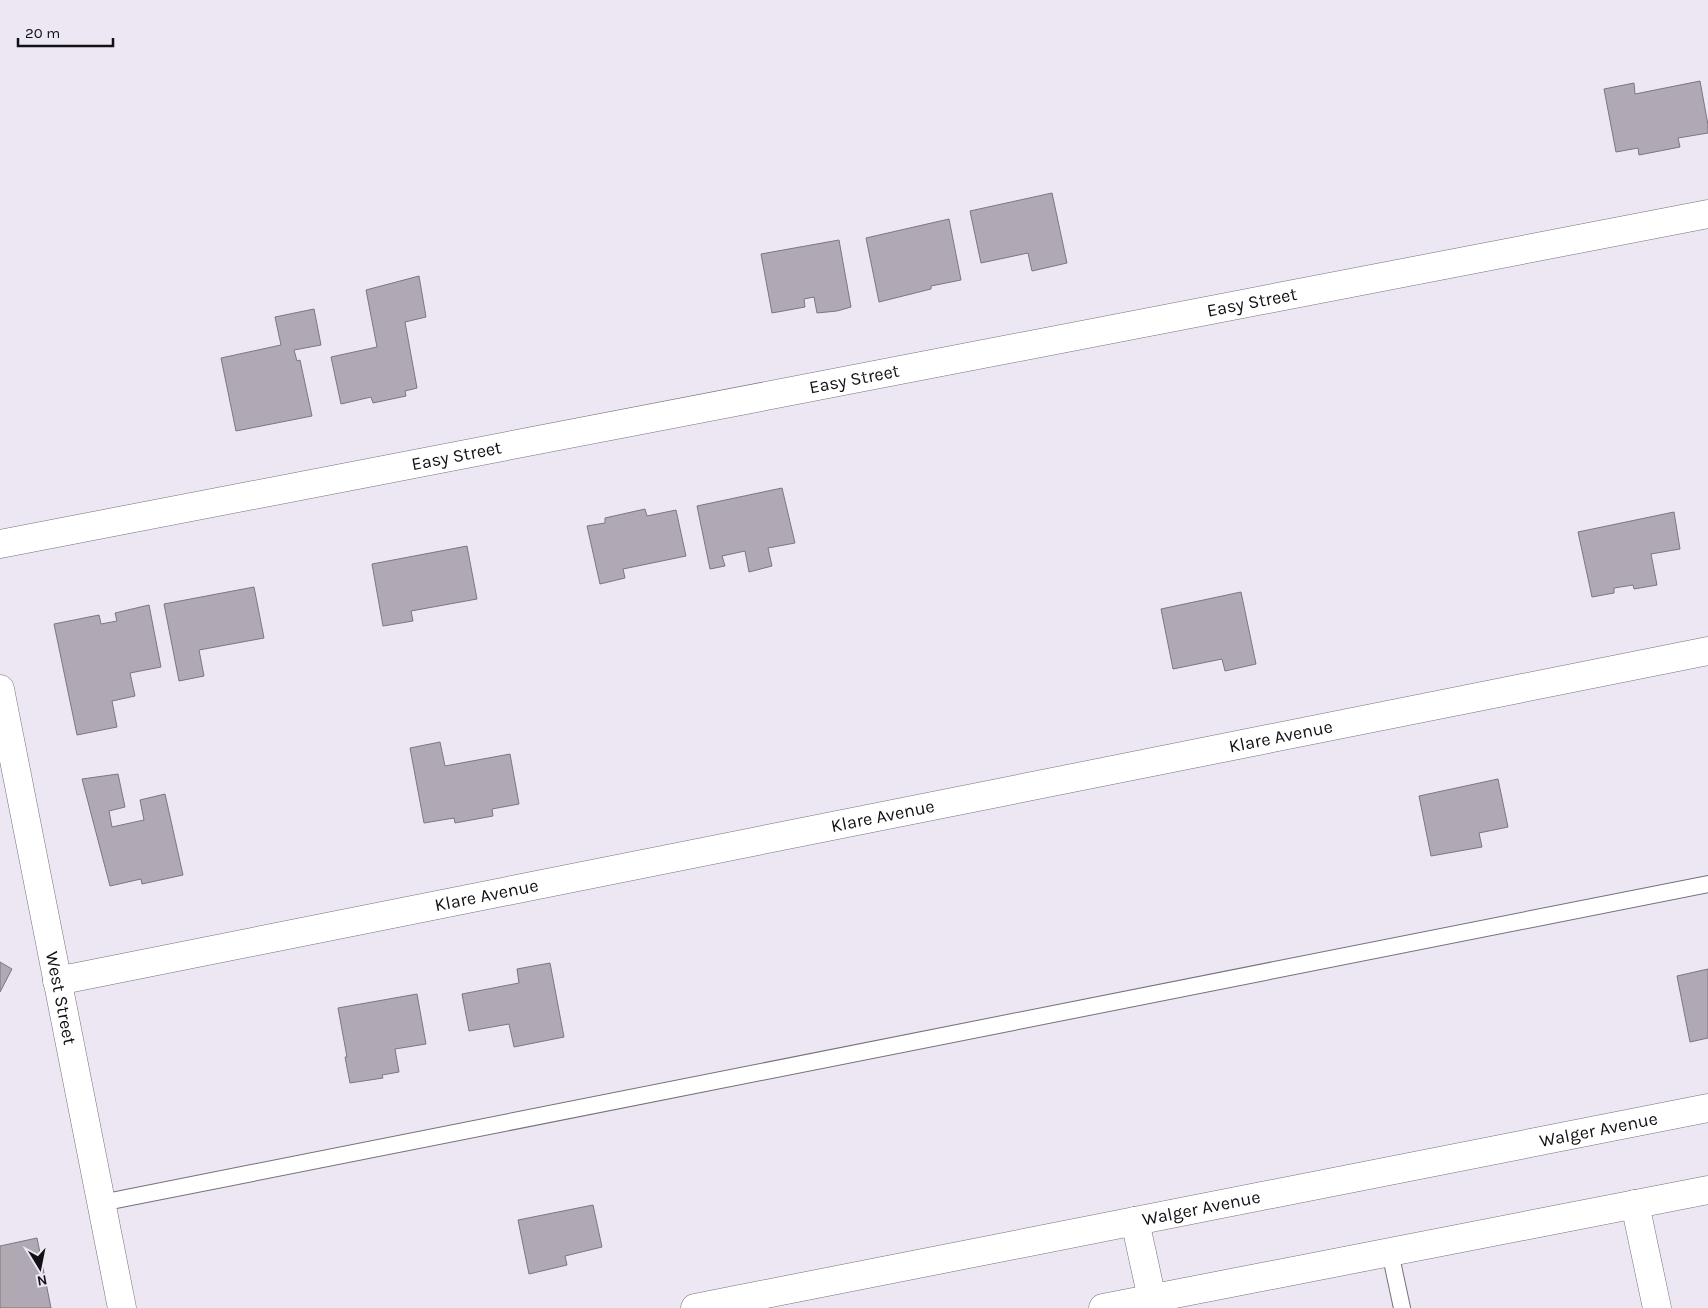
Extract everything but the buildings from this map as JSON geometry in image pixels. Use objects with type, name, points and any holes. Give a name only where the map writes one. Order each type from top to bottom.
[{"type":"street","name":"Easy Street","points":[[0,544],[1708,214]]},
{"type":"street","name":"Klare Avenue","points":[[57,981],[1708,651]]},
{"type":"street","name":"West Street","points":[[0,689],[122,1308]]},
{"type":"street","name":"Walger Avenue","points":[[695,1308],[1708,1108]]},
{"type":"street","points":[[1104,1308],[1153,1303],[1390,1252],[1708,1190]]},
{"type":"street","points":[[1636,1204],[1657,1308]]},
{"type":"street","points":[[1135,1221],[1153,1303]]},
{"type":"lane","points":[[101,1203],[1708,884]]},
{"type":"lane","points":[[1390,1252],[1402,1308]]}]
